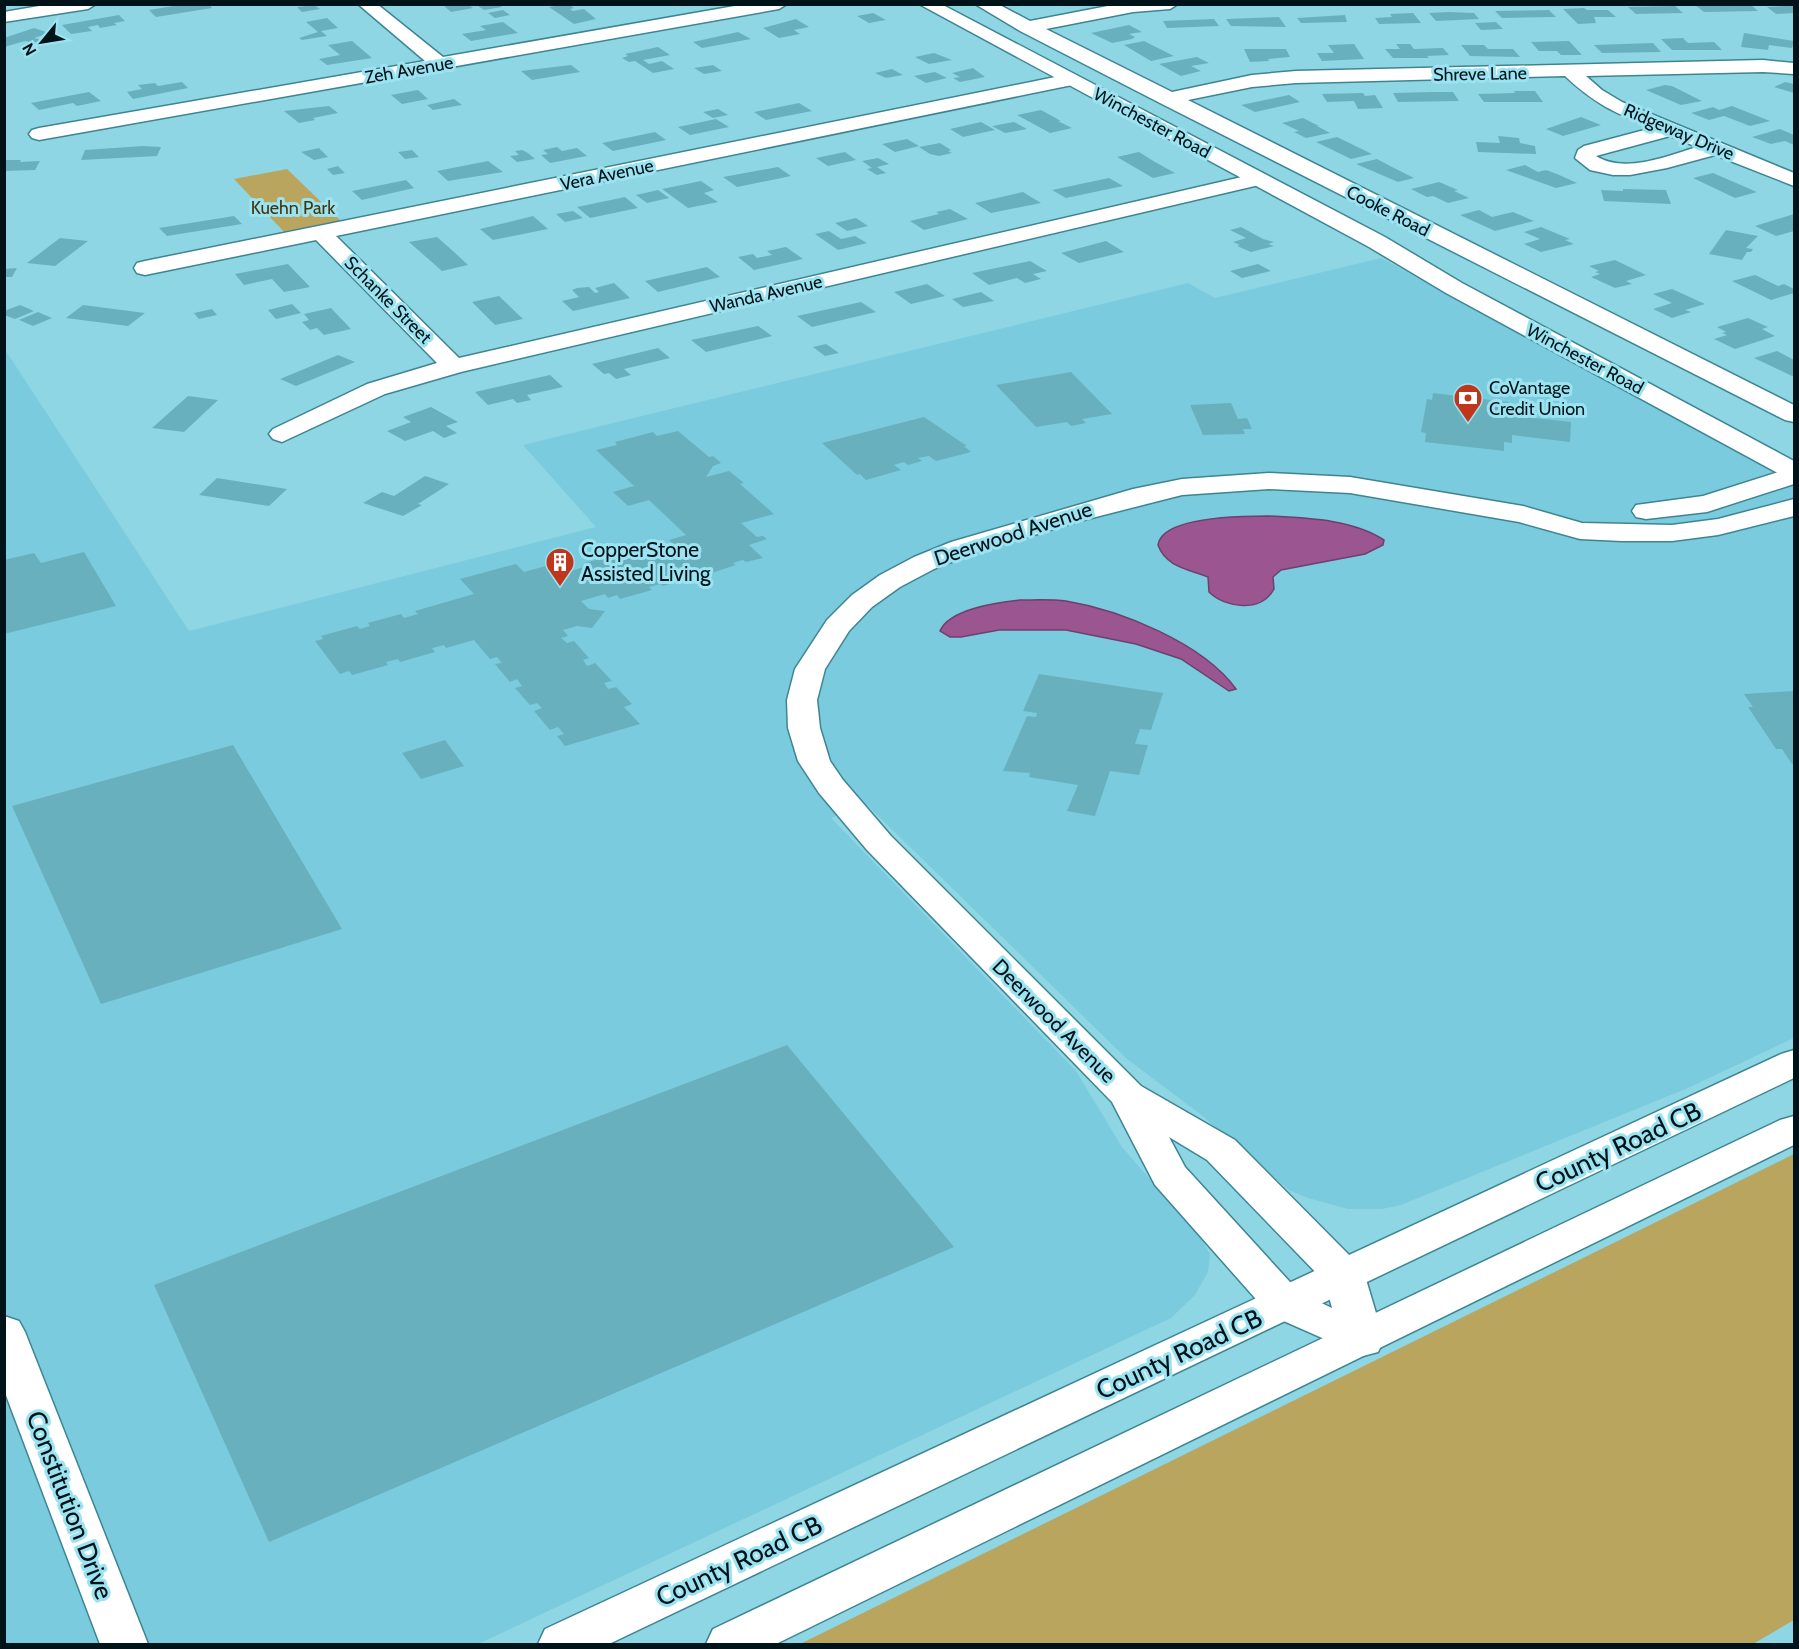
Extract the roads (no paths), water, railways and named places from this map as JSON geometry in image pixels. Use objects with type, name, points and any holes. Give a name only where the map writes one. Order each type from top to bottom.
[{"type":"street","points":[[4,17],[88,4]]},
{"type":"street","points":[[366,4],[440,64]]},
{"type":"street","name":"Zeh Avenue","points":[[39,134],[779,4]]},
{"type":"street","name":"Winchester Road","points":[[927,4],[1377,242],[1454,288],[1794,473]]},
{"type":"street","name":"Cooke Road","points":[[983,4],[1794,415]]},
{"type":"street","points":[[1026,27],[1133,7],[1170,4]]},
{"type":"street","points":[[641,10],[664,25]]},
{"type":"street","name":"Shreve Lane","points":[[1167,99],[1238,83],[1281,78],[1763,66],[1794,68]]},
{"type":"street","name":"Ridgeway Drive","points":[[1571,72],[1605,101],[1794,180]]},
{"type":"street","name":"Vera Avenue","points":[[144,268],[322,234],[1070,80]]},
{"type":"street","points":[[1672,129],[1591,150],[1585,153],[1585,158],[1604,168],[1626,170],[1716,148]]},
{"type":"street","name":"Wanda Avenue","points":[[282,434],[376,389],[454,366],[1259,179]]},
{"type":"street","name":"Schanke Street","points":[[322,234],[454,366]]},
{"type":"street","name":"Winchester Road","points":[[1377,242],[1470,282],[1774,435]]},
{"type":"street","name":"Deerwood Avenue","points":[[1523,514],[1575,511],[1660,511],[1689,507],[1724,500],[1794,473]]},
{"type":"street","name":"Deerwood Avenue","points":[[1363,1340],[1344,1275],[1221,1150],[1128,1095],[879,843],[830,786],[814,761],[804,728],[802,700],[810,669],[837,626],[862,601],[890,581],[924,563],[961,548],[1150,493],[1223,482],[1310,482],[1362,487],[1523,514],[1580,531],[1672,533],[1741,523],[1794,507]]},
{"type":"street","name":"County Road CB","points":[[562,1644],[1794,1064]]},
{"type":"street","name":"Deerwood Avenue","points":[[1128,1095],[1169,1175],[1285,1304],[1363,1340]]},
{"type":"street","points":[[730,1644],[1363,1340],[1794,1129]]},
{"type":"street","name":"Constitution Drive","points":[[4,1332],[124,1644]]},
{"type":"place","name":"CoVantage Credit Union","points":[[1468,424]]},
{"type":"place","name":"CopperStone Assisted Living","points":[[560,588]]},
{"type":"park label","name":"Kuehn Park","points":[[293,208]]}]
